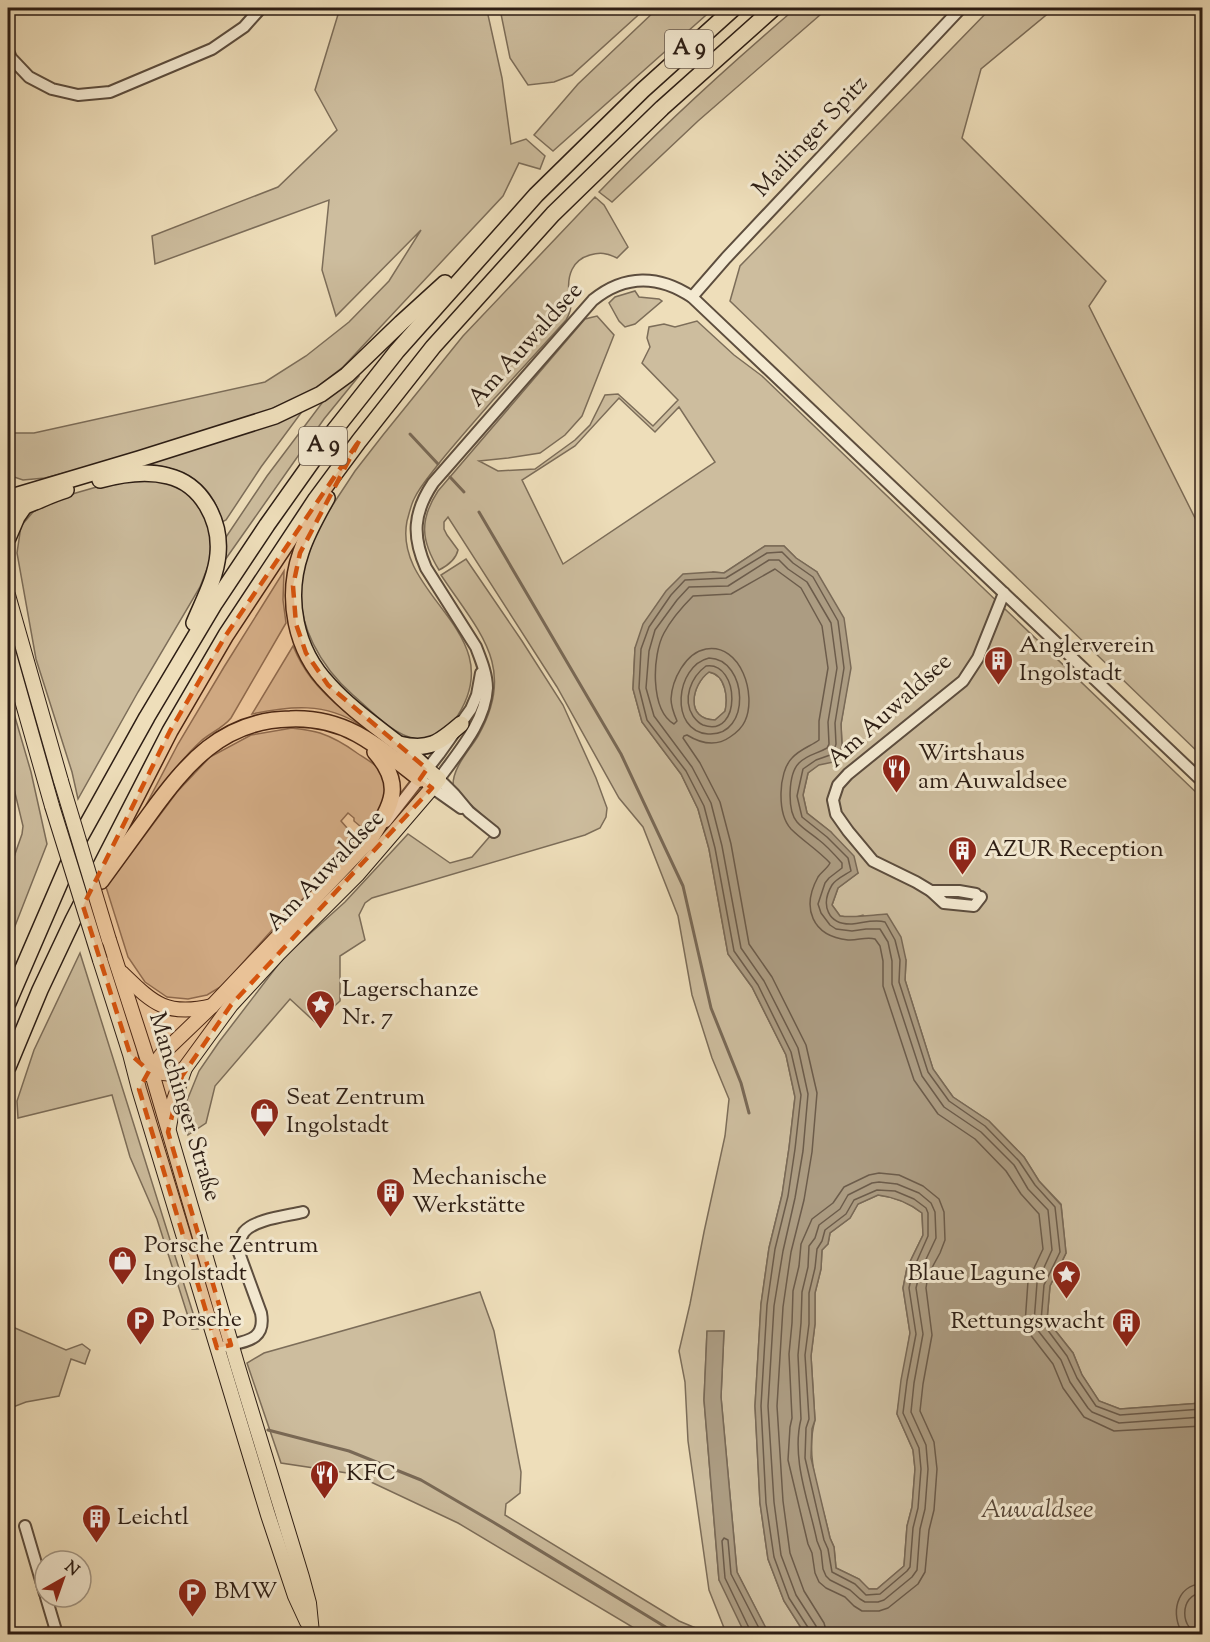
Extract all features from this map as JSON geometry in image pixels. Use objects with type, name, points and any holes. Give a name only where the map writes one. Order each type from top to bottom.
[{"type":"highway","name":"A 9","points":[[8,1003],[78,841],[171,675],[260,534],[333,432],[397,351],[536,195],[643,90],[734,8]]},
{"type":"highway","name":"A 9","points":[[8,1067],[40,990],[73,920],[170,731],[226,635],[316,499],[433,347],[553,214],[662,108],[774,8]]},
{"type":"highway","points":[[8,498],[275,416],[321,394],[347,375],[401,322],[499,236]]},
{"type":"highway","points":[[359,441],[306,538],[296,568],[293,604],[300,638],[317,671],[342,699],[399,744],[430,779]]},
{"type":"highway","points":[[8,511],[24,507],[51,494],[106,478],[142,472],[170,476],[195,491],[206,503],[216,527],[218,553],[215,570],[171,675]]},
{"type":"highway","points":[[8,485],[32,490]]},
{"type":"highway","points":[[8,538],[24,507]]},
{"type":"highway","points":[[73,920],[173,783],[190,764],[218,740],[247,726],[281,719],[321,721],[335,725],[356,733],[430,779]]},
{"type":"highway","points":[[399,744],[418,747],[432,745],[461,724]]},
{"type":"highway","points":[[356,733],[384,762],[389,770],[393,787],[392,799],[369,841]]},
{"type":"main road","name":"Manchinger Straße","points":[[8,595],[61,781],[302,1577],[309,1603],[310,1634]]},
{"type":"main road","name":"Manchinger Straße","points":[[8,651],[52,806],[130,1054],[217,1348],[280,1552],[310,1634]]},
{"type":"main road","name":"Am Auwaldsee","points":[[168,1132],[174,1100],[185,1068],[231,1005],[279,952],[351,881],[430,779]]},
{"type":"main road","name":"Am Auwaldsee","points":[[139,1089],[150,1070],[164,1053],[212,1006],[369,841]]},
{"type":"main road","points":[[120,971],[144,994],[160,1005],[183,1010],[212,1006]]},
{"type":"main road","points":[[130,1054],[150,1070],[166,1074],[179,1072],[185,1068]]},
{"type":"street","points":[[8,51],[11,58],[29,77],[52,89],[78,95],[110,92],[212,49],[244,27],[261,8]]},
{"type":"street","name":"Mailinger Spitz","points":[[692,297],[734,249],[962,8]]},
{"type":"street","name":"Am Auwaldsee","points":[[369,841],[467,739],[475,727],[485,700],[487,687],[482,661],[476,647],[426,568],[420,554],[417,543],[417,518],[426,495],[593,300],[601,293],[623,283],[642,280],[666,283],[681,289],[692,297],[1203,781]]},
{"type":"street","name":"Am Auwaldsee","points":[[978,895],[974,906],[944,903],[931,891],[916,882],[873,861],[836,814],[833,800],[838,785],[848,774],[963,681],[978,658],[1004,593]]},
{"type":"street","name":"Am Auwaldsee","points":[[430,779],[471,709],[481,680],[482,661]]},
{"type":"street","points":[[430,779],[460,808],[469,812],[494,832]]},
{"type":"street","points":[[217,1348],[252,1339],[259,1332],[263,1323],[238,1250],[239,1240],[244,1232],[265,1221],[303,1212]]},
{"type":"street","points":[[25,1526],[33,1554]]},
{"type":"street","points":[[49,1609],[57,1635]]},
{"type":"highlighted area","points":[[359,441],[300,553],[293,586],[296,624],[306,653],[328,685],[427,769],[420,779],[432,788],[231,1005],[182,1076],[168,1132],[231,1345],[217,1348],[139,1089],[149,1071],[130,1054],[83,906],[170,731],[226,635]]},
{"type":"shaded area","points":[[340,8],[494,8],[488,15],[502,78],[511,144],[526,139],[545,156],[540,169],[519,163],[503,196],[343,367],[312,391],[244,421],[106,462],[45,478],[23,480],[8,475],[8,430],[12,433],[34,433],[265,382],[306,356],[349,322],[389,281],[421,230],[336,316],[322,270],[329,200],[155,264],[152,236],[278,187],[337,130],[315,90]]},
{"type":"shaded area","points":[[508,8],[646,8],[572,75],[554,82],[528,85],[510,58],[501,14]]},
{"type":"shaded area","points":[[658,8],[714,8],[553,151],[534,135],[578,84]]},
{"type":"shaded area","points":[[796,8],[828,8],[698,121],[612,202],[599,192],[695,97]]},
{"type":"shaded area","points":[[991,8],[1047,8],[1051,11],[981,69],[962,138],[1106,281],[1089,306],[1202,532],[1202,756],[730,301],[740,266]]},
{"type":"shaded area","points":[[595,197],[604,205],[628,247],[617,258],[607,254],[590,255],[575,265],[569,281],[571,306],[566,320],[446,454],[422,485],[412,504],[407,521],[407,548],[417,572],[462,640],[471,664],[469,691],[454,721],[438,736],[427,740],[407,736],[382,721],[342,684],[331,672],[313,644],[303,613],[301,596],[302,580],[309,552],[328,508],[330,509],[355,471],[383,435],[463,336]]},
{"type":"shaded area","points":[[635,291],[639,297],[662,301],[635,324],[625,327],[609,303],[615,297]]},
{"type":"shaded area","points":[[597,316],[614,335],[582,416],[565,435],[540,453],[479,461],[498,471],[535,469],[575,440],[590,425],[605,395],[618,394],[653,426],[678,400],[642,363],[650,347],[647,338],[649,327],[664,324],[675,327],[697,321],[734,355],[762,376],[1202,798],[1202,1403],[1120,1409],[1099,1401],[1082,1375],[1073,1353],[1047,1320],[1050,1286],[1066,1253],[1061,1204],[1039,1181],[1024,1157],[989,1121],[953,1097],[933,1069],[905,980],[906,960],[863,915],[853,918],[840,916],[832,905],[838,888],[858,873],[831,832],[807,813],[803,795],[808,773],[842,745],[841,724],[850,668],[817,572],[796,558],[784,546],[765,546],[724,573],[713,572],[635,648],[633,689],[642,722],[681,774],[698,809],[709,849],[728,954],[752,987],[786,1055],[795,1097],[782,1195],[769,1248],[761,1304],[755,1406],[760,1503],[768,1559],[784,1601],[805,1634],[724,1634],[726,1633],[709,1590],[688,1441],[685,1382],[679,1351],[725,1136],[729,1099],[712,1058],[692,995],[678,916],[643,827],[619,798],[557,687],[448,517],[444,522],[444,529],[458,550],[451,562],[439,570],[426,540],[425,521],[438,491],[585,319]],"holes":[[[619,398],[655,432],[679,407],[715,462],[563,564],[522,480],[575,446]],[[724,1331],[721,1397],[737,1572],[763,1623],[719,1580],[704,1400],[707,1332]]]},
{"type":"shaded area","points":[[357,375],[359,376],[324,419],[225,560],[223,559],[224,540],[267,476],[328,395]]},
{"type":"shaded area","points":[[298,411],[301,413],[226,520],[222,522],[211,497],[195,480],[173,469],[146,464]]},
{"type":"shaded area","points":[[132,479],[155,479],[179,487],[194,499],[206,515],[211,536],[210,561],[200,587],[78,799],[72,772],[36,659],[17,553],[21,526],[33,512],[55,499]]},
{"type":"shaded area","points":[[466,559],[563,705],[596,778],[607,808],[606,817],[600,828],[585,835],[372,898],[365,903],[359,915],[365,940],[340,956],[340,1001],[316,1023],[290,999],[215,1086],[206,1123],[188,1135],[186,1103],[199,1071],[284,957],[345,902],[408,834],[450,863],[472,857],[497,828],[459,794],[453,785],[456,772],[478,736],[489,712],[494,690],[494,670],[480,632],[441,575]]},
{"type":"shaded area","points":[[284,571],[283,600],[286,623],[231,718],[193,748],[146,805],[178,744]]},
{"type":"shaded area","points":[[293,646],[312,679],[330,699],[395,748],[393,750],[360,725],[334,712],[294,708],[252,714]]},
{"type":"shaded area","points":[[709,672],[719,678],[726,694],[725,712],[715,720],[699,714],[694,701],[698,685]]},
{"type":"shaded area","points":[[8,693],[31,772],[47,844],[8,944],[8,874],[23,826],[8,764]]},
{"type":"shaded area","points":[[292,728],[313,731],[329,737],[376,766],[385,781],[386,789],[381,805],[371,820],[361,827],[348,813],[341,821],[355,837],[354,842],[320,882],[281,920],[222,986],[207,995],[188,999],[167,997],[145,982],[128,957],[106,887],[177,792],[210,757],[251,735]]},
{"type":"shaded area","points":[[80,953],[198,1329],[192,1329],[157,1219],[130,1157],[112,1095],[18,1118],[17,1101],[34,1050]]},
{"type":"shaded area","points":[[878,1195],[901,1201],[922,1213],[923,1235],[907,1268],[903,1288],[910,1333],[897,1414],[913,1450],[915,1469],[904,1566],[877,1589],[868,1589],[859,1579],[836,1568],[834,1547],[813,1464],[812,1435],[815,1420],[811,1356],[815,1324],[815,1293],[821,1269],[822,1250],[828,1244],[830,1233],[850,1218],[858,1204]]},
{"type":"shaded area","points":[[480,1292],[494,1331],[521,1472],[520,1493],[506,1504],[505,1515],[679,1621],[710,1634],[644,1634],[458,1523],[354,1474],[281,1463],[247,1363],[264,1353]]},
{"type":"shaded area","points":[[8,1325],[66,1350],[82,1344],[90,1350],[85,1364],[71,1359],[59,1396],[26,1402],[8,1409]]},
{"type":"water","name":"Auwaldsee","points":[[765,546],[784,546],[796,558],[817,572],[844,618],[851,668],[841,724],[842,745],[838,761],[819,765],[808,773],[803,795],[807,813],[831,832],[854,856],[858,873],[838,888],[832,905],[840,916],[887,914],[901,937],[906,960],[905,980],[933,1069],[953,1097],[989,1121],[1024,1157],[1039,1181],[1061,1205],[1066,1253],[1050,1286],[1047,1320],[1073,1353],[1082,1375],[1099,1401],[1120,1409],[1202,1403],[1200,1634],[805,1634],[784,1601],[768,1559],[760,1503],[755,1406],[761,1304],[769,1248],[782,1195],[795,1097],[786,1055],[752,987],[728,954],[709,849],[698,809],[681,774],[642,722],[633,689],[635,648],[643,624],[666,591],[683,574],[724,573]],"holes":[[[709,672],[719,678],[726,694],[725,711],[715,720],[699,714],[694,701],[698,685]],[[878,1195],[901,1201],[922,1213],[923,1235],[907,1268],[903,1288],[910,1333],[897,1414],[913,1450],[915,1469],[904,1566],[877,1589],[869,1589],[859,1579],[836,1568],[834,1547],[811,1458],[812,1429],[815,1420],[811,1356],[815,1324],[815,1293],[821,1269],[822,1250],[828,1244],[830,1233],[850,1218],[858,1204]]]},
{"type":"water","points":[[707,1331],[724,1331],[721,1397],[737,1572],[769,1634],[745,1634],[719,1580],[704,1400]]},
{"type":"waterway","points":[[410,434],[438,464]]},
{"type":"waterway","points":[[450,477],[464,492]]},
{"type":"waterway","points":[[479,512],[621,754],[683,886],[711,1008],[741,1083],[749,1113]]},
{"type":"waterway","points":[[268,1430],[349,1451],[421,1480],[677,1634]]},
{"type":"place","name":"Anglerverein Ingolstadt","points":[[998,686]]},
{"type":"place","name":"Wirtshaus am Auwaldsee","points":[[897,794]]},
{"type":"place","name":"AZUR Reception","points":[[963,876]]},
{"type":"place","name":"Lagerschanze Nr. 7","points":[[321,1030]]},
{"type":"place","name":"Seat Zentrum Ingolstadt","points":[[265,1138]]},
{"type":"place","name":"Mechanische Werkstätte","points":[[391,1218]]},
{"type":"place","name":"Porsche Zentrum Ingolstadt","points":[[123,1286]]},
{"type":"place","name":"Blaue Lagune","points":[[1067,1300]]},
{"type":"place","name":"Porsche","points":[[141,1346]]},
{"type":"place","name":"Rettungswacht","points":[[1126,1348]]},
{"type":"place","name":"KFC","points":[[325,1500]]},
{"type":"place","name":"Leichtl","points":[[96,1544]]},
{"type":"place","name":"BMW","points":[[193,1618]]}]
